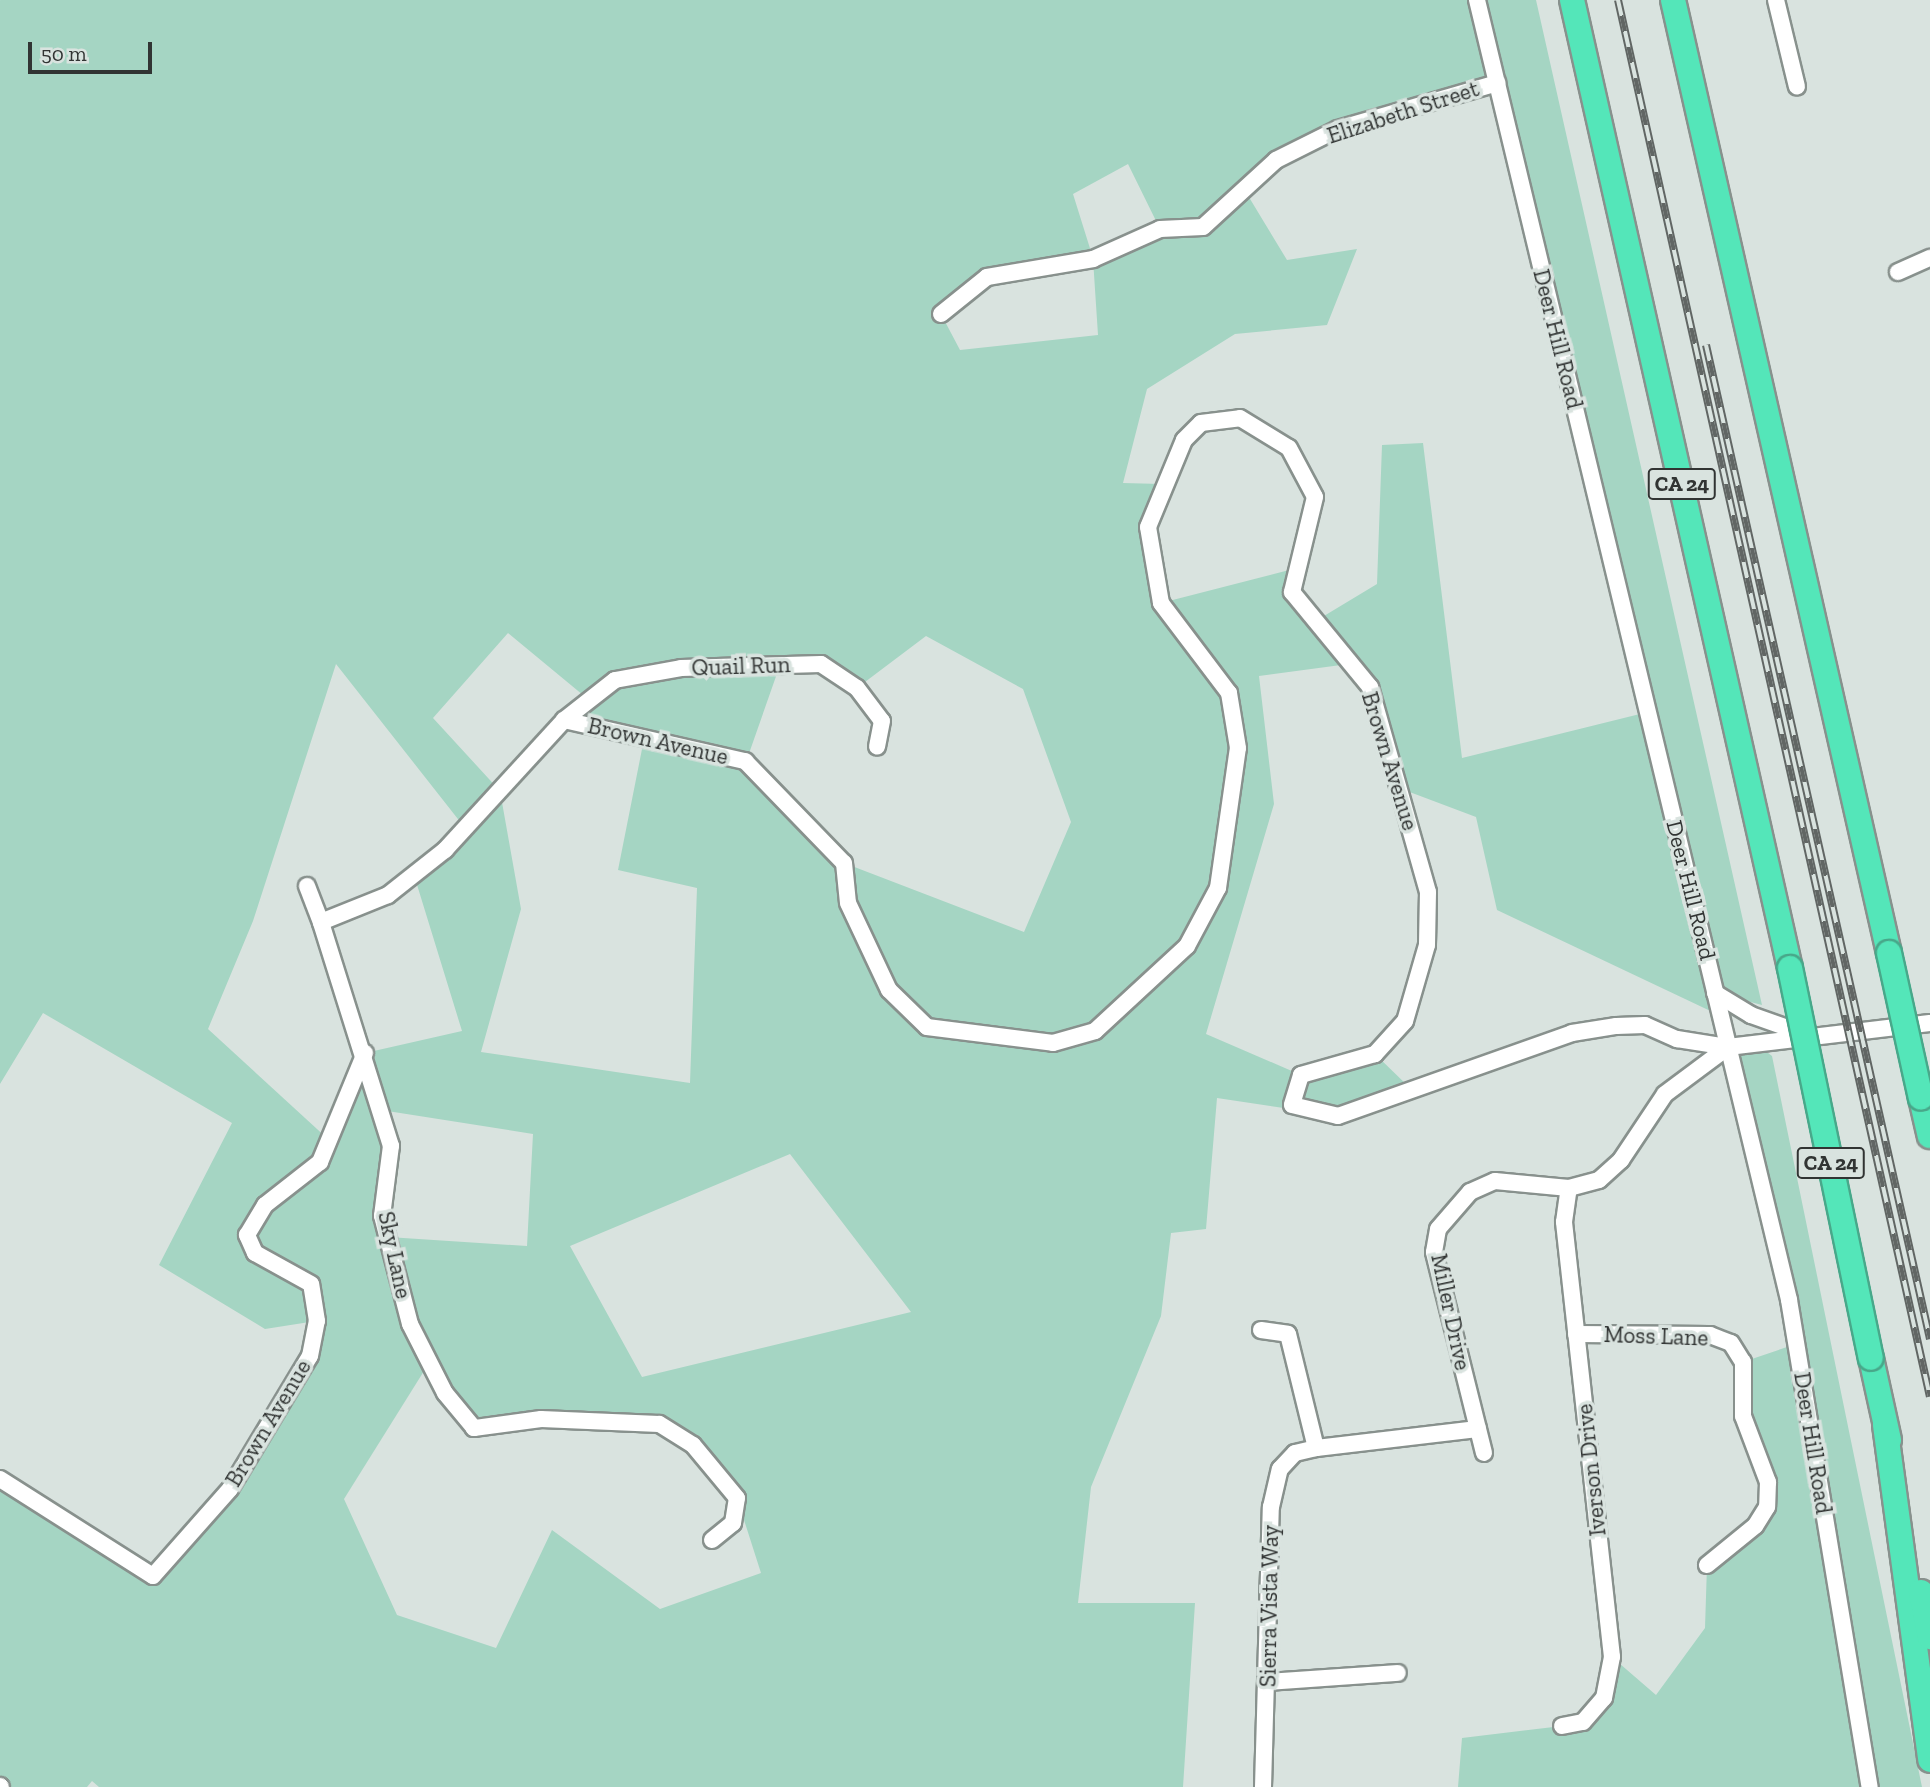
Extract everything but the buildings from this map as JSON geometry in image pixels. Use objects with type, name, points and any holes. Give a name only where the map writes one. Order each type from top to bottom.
[{"type":"highway","name":"CA 24","points":[[1572,0],[1790,968],[1930,1637]]},
{"type":"highway","points":[[1673,0],[1930,1136]]},
{"type":"highway","points":[[1922,1098],[1930,1127]]},
{"type":"highway","points":[[1885,1425],[1930,1760]]},
{"type":"street","name":"Deer Hill Road","points":[[1477,0],[1789,1300],[1870,1787]]},
{"type":"street","points":[[1776,0],[1797,87]]},
{"type":"street","name":"Elizabeth Street","points":[[941,314],[987,277],[1093,259],[1160,229],[1203,227],[1276,160],[1338,129],[1497,83]]},
{"type":"street","points":[[1898,272],[1930,258]]},
{"type":"street","name":"Brown Avenue","points":[[565,720],[746,761],[844,863],[848,903],[889,990],[927,1027],[1053,1043],[1095,1031],[1187,946],[1218,888],[1238,748],[1228,693],[1161,603],[1148,527],[1184,440],[1202,424],[1240,418],[1289,448],[1315,497],[1292,592],[1370,687],[1428,892],[1427,945],[1405,1021],[1375,1055],[1301,1075],[1292,1105],[1338,1115],[1572,1033],[1616,1026],[1645,1025],[1677,1039],[1728,1047],[1807,1035],[1930,1023]]},
{"type":"street","name":"Quail Run","points":[[565,720],[615,680],[681,668],[821,664],[857,688],[882,721],[877,747]]},
{"type":"street","points":[[321,922],[388,895],[445,850],[565,720]]},
{"type":"street","name":"Sky Lane","points":[[307,886],[365,1053],[391,1146],[382,1216],[411,1324],[445,1393],[474,1428],[541,1419],[659,1424],[693,1445],[737,1498],[733,1523],[712,1540]]},
{"type":"street","points":[[1715,993],[1751,1015],[1807,1035]]},
{"type":"street","name":"Miller Drive","points":[[1484,1453],[1434,1252],[1438,1229],[1470,1192],[1496,1181],[1569,1188],[1599,1180],[1621,1160],[1665,1094],[1728,1047]]},
{"type":"street","name":"Brown Avenue","points":[[0,1479],[153,1576],[230,1489],[310,1356],[317,1321],[311,1284],[255,1253],[247,1235],[265,1205],[320,1162],[365,1053]]},
{"type":"street","name":"Iverson Drive","points":[[1562,1726],[1583,1722],[1604,1698],[1612,1657],[1564,1222],[1569,1188]]},
{"type":"street","points":[[1261,1330],[1288,1334],[1316,1448],[1478,1429]]},
{"type":"street","name":"Moss Lane","points":[[1576,1334],[1710,1335],[1731,1343],[1743,1362],[1743,1416],[1768,1482],[1767,1507],[1755,1526],[1707,1565]]},
{"type":"street","name":"Sierra Vista Way","points":[[1263,1787],[1271,1507],[1280,1469],[1295,1453],[1316,1448]]},
{"type":"street","points":[[1268,1682],[1398,1673]]},
{"type":"green space","points":[[0,0],[1536,0],[1762,1005],[1716,993],[1721,1016],[1497,910],[1476,817],[1399,788],[1356,663],[1259,676],[1274,804],[1206,1034],[1301,1075],[1375,1054],[1411,1089],[1338,1116],[1217,1098],[1206,1229],[1171,1233],[1161,1316],[1091,1487],[1078,1603],[1195,1603],[1183,1787],[99,1787],[92,1781],[87,1787],[0,1787],[0,1479],[153,1576],[230,1489],[310,1356],[316,1321],[265,1329],[159,1265],[232,1123],[43,1013],[0,1084]],"holes":[[[1497,83],[1648,712],[1462,758],[1423,443],[1382,445],[1377,584],[1314,622],[1292,583],[1297,568],[1161,603],[1148,527],[1161,484],[1123,483],[1147,389],[1235,334],[1327,325],[1357,249],[1287,260],[1244,189],[1338,129]],[[1128,164],[1160,229],[1093,258],[1073,194]],[[1093,259],[1098,335],[960,350],[941,314],[987,277]],[[508,633],[589,700],[564,720],[644,739],[618,870],[697,888],[690,1083],[481,1052],[521,909],[500,791],[433,718]],[[926,636],[1023,689],[1071,822],[1024,932],[844,863],[746,762],[780,665],[820,664],[857,688]],[[336,664],[465,828],[414,875],[462,1031],[365,1053],[329,1140],[208,1029],[253,921]],[[381,1110],[533,1134],[527,1246],[388,1237],[391,1146]],[[790,1154],[911,1312],[642,1377],[570,1246]],[[429,1363],[474,1428],[659,1425],[717,1470],[737,1498],[761,1573],[660,1609],[552,1530],[496,1648],[397,1615],[344,1499]]]},
{"type":"green space","points":[[1755,1043],[1772,1056],[1922,1787],[1458,1787],[1462,1738],[1562,1726],[1604,1698],[1612,1657],[1656,1695],[1705,1628],[1707,1565],[1767,1507],[1743,1362],[1796,1344],[1728,1047]]},
{"type":"railway","points":[[1618,0],[1930,1397]]},
{"type":"railway","points":[[1706,345],[1930,1339]]}]
